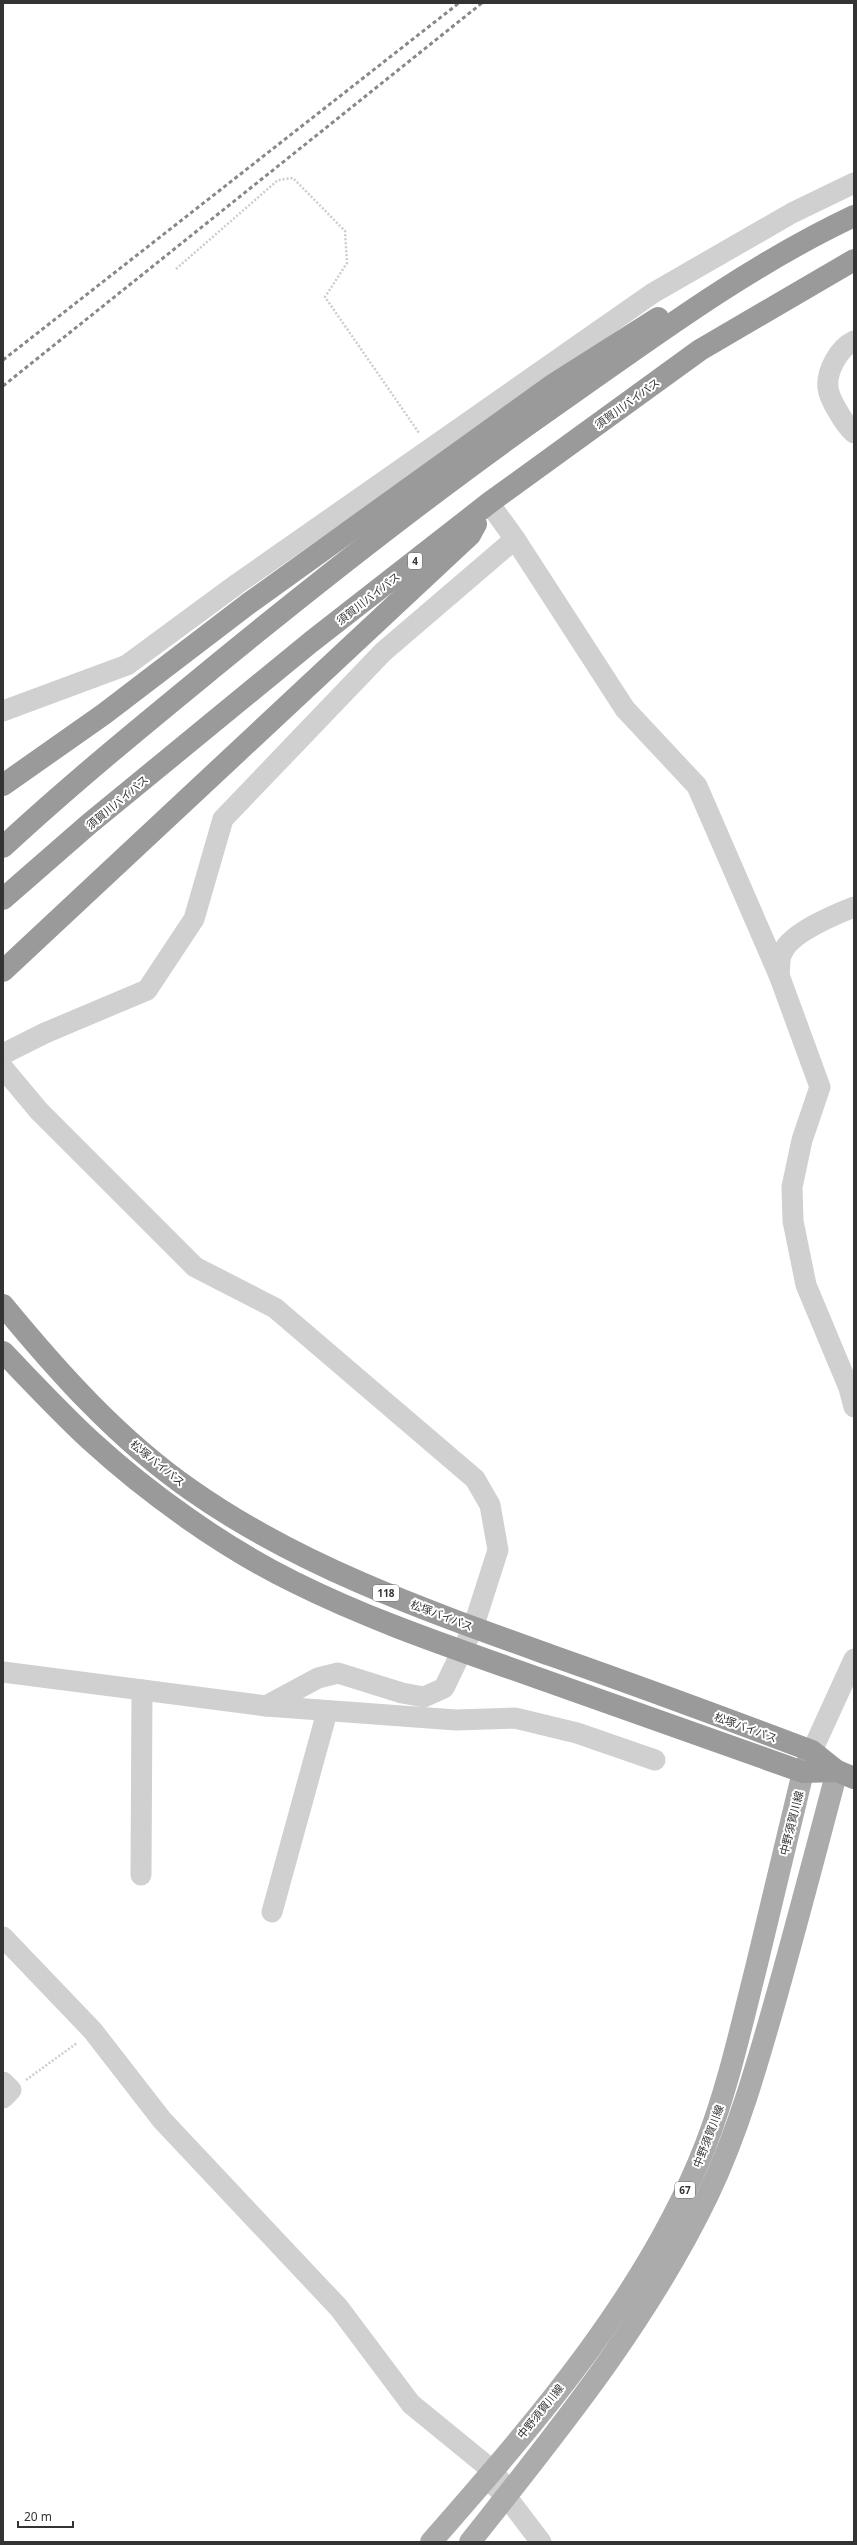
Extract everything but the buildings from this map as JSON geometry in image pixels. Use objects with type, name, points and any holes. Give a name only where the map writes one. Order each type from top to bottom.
[{"type":"highway","points":[[3,848],[70,785],[275,617],[454,477],[710,297],[815,234],[854,216]]},
{"type":"highway","name":"須賀川バイパス","points":[[3,899],[90,824],[311,642],[489,502],[700,350],[854,260]]},
{"type":"highway","points":[[3,785],[104,714],[548,377],[619,329],[674,308],[710,297]]},
{"type":"highway","points":[[3,971],[470,535],[489,502]]},
{"type":"highway","name":"松塚バイパス","points":[[3,1305],[109,1421],[150,1458],[191,1490],[245,1524],[307,1557],[377,1590],[473,1628],[812,1751],[845,1775]]},
{"type":"highway","name":"松塚バイパス","points":[[3,1352],[91,1441],[174,1507],[233,1547],[300,1585],[370,1616],[461,1651],[804,1772],[845,1775]]},
{"type":"main road","name":"中野須賀川線","points":[[430,2542],[490,2474],[599,2337],[655,2248],[681,2201],[705,2146],[729,2079],[804,1772],[812,1751]]},
{"type":"main road","name":"中野須賀川線","points":[[470,2542],[604,2367],[651,2300],[708,2195],[742,2115],[810,1877],[845,1775]]},
{"type":"street","points":[[619,329],[653,293],[792,213],[854,183]]},
{"type":"street","points":[[854,341],[836,359],[830,371],[828,388],[846,408],[854,433]]},
{"type":"street","points":[[3,711],[127,665],[237,584],[431,450],[548,377]]},
{"type":"street","points":[[489,502],[515,539],[625,709],[697,786],[779,975],[820,1087],[802,1140],[792,1187],[793,1221],[806,1284],[849,1388],[854,1407]]},
{"type":"street","points":[[3,1054],[45,1033],[147,990],[194,919],[223,819],[384,652],[515,539]]},
{"type":"street","points":[[237,584],[248,604]]},
{"type":"street","points":[[779,975],[781,955],[790,942],[826,919],[854,907]]},
{"type":"street","points":[[3,1068],[39,1111],[195,1267],[275,1308],[475,1479],[490,1505],[498,1550],[473,1628],[444,1688],[424,1697],[402,1693],[338,1673],[318,1678],[266,1706]]},
{"type":"street","points":[[812,1751],[854,1659]]},
{"type":"street","points":[[3,1672],[266,1706],[327,1712],[456,1720],[515,1718],[577,1733],[655,1760]]},
{"type":"street","points":[[141,1875],[142,1690]]},
{"type":"street","points":[[272,1912],[327,1712]]},
{"type":"street","points":[[3,1937],[93,2032],[162,2120],[339,2308],[411,2404],[490,2474],[508,2494],[541,2542]]},
{"type":"path","points":[[176,269],[278,180],[293,178],[345,232],[347,263],[325,297],[431,450]]},
{"type":"path","points":[[6,2090],[93,2032]]},
{"type":"railway","points":[[3,360],[459,3]]},
{"type":"railway","points":[[3,386],[482,3]]}]
